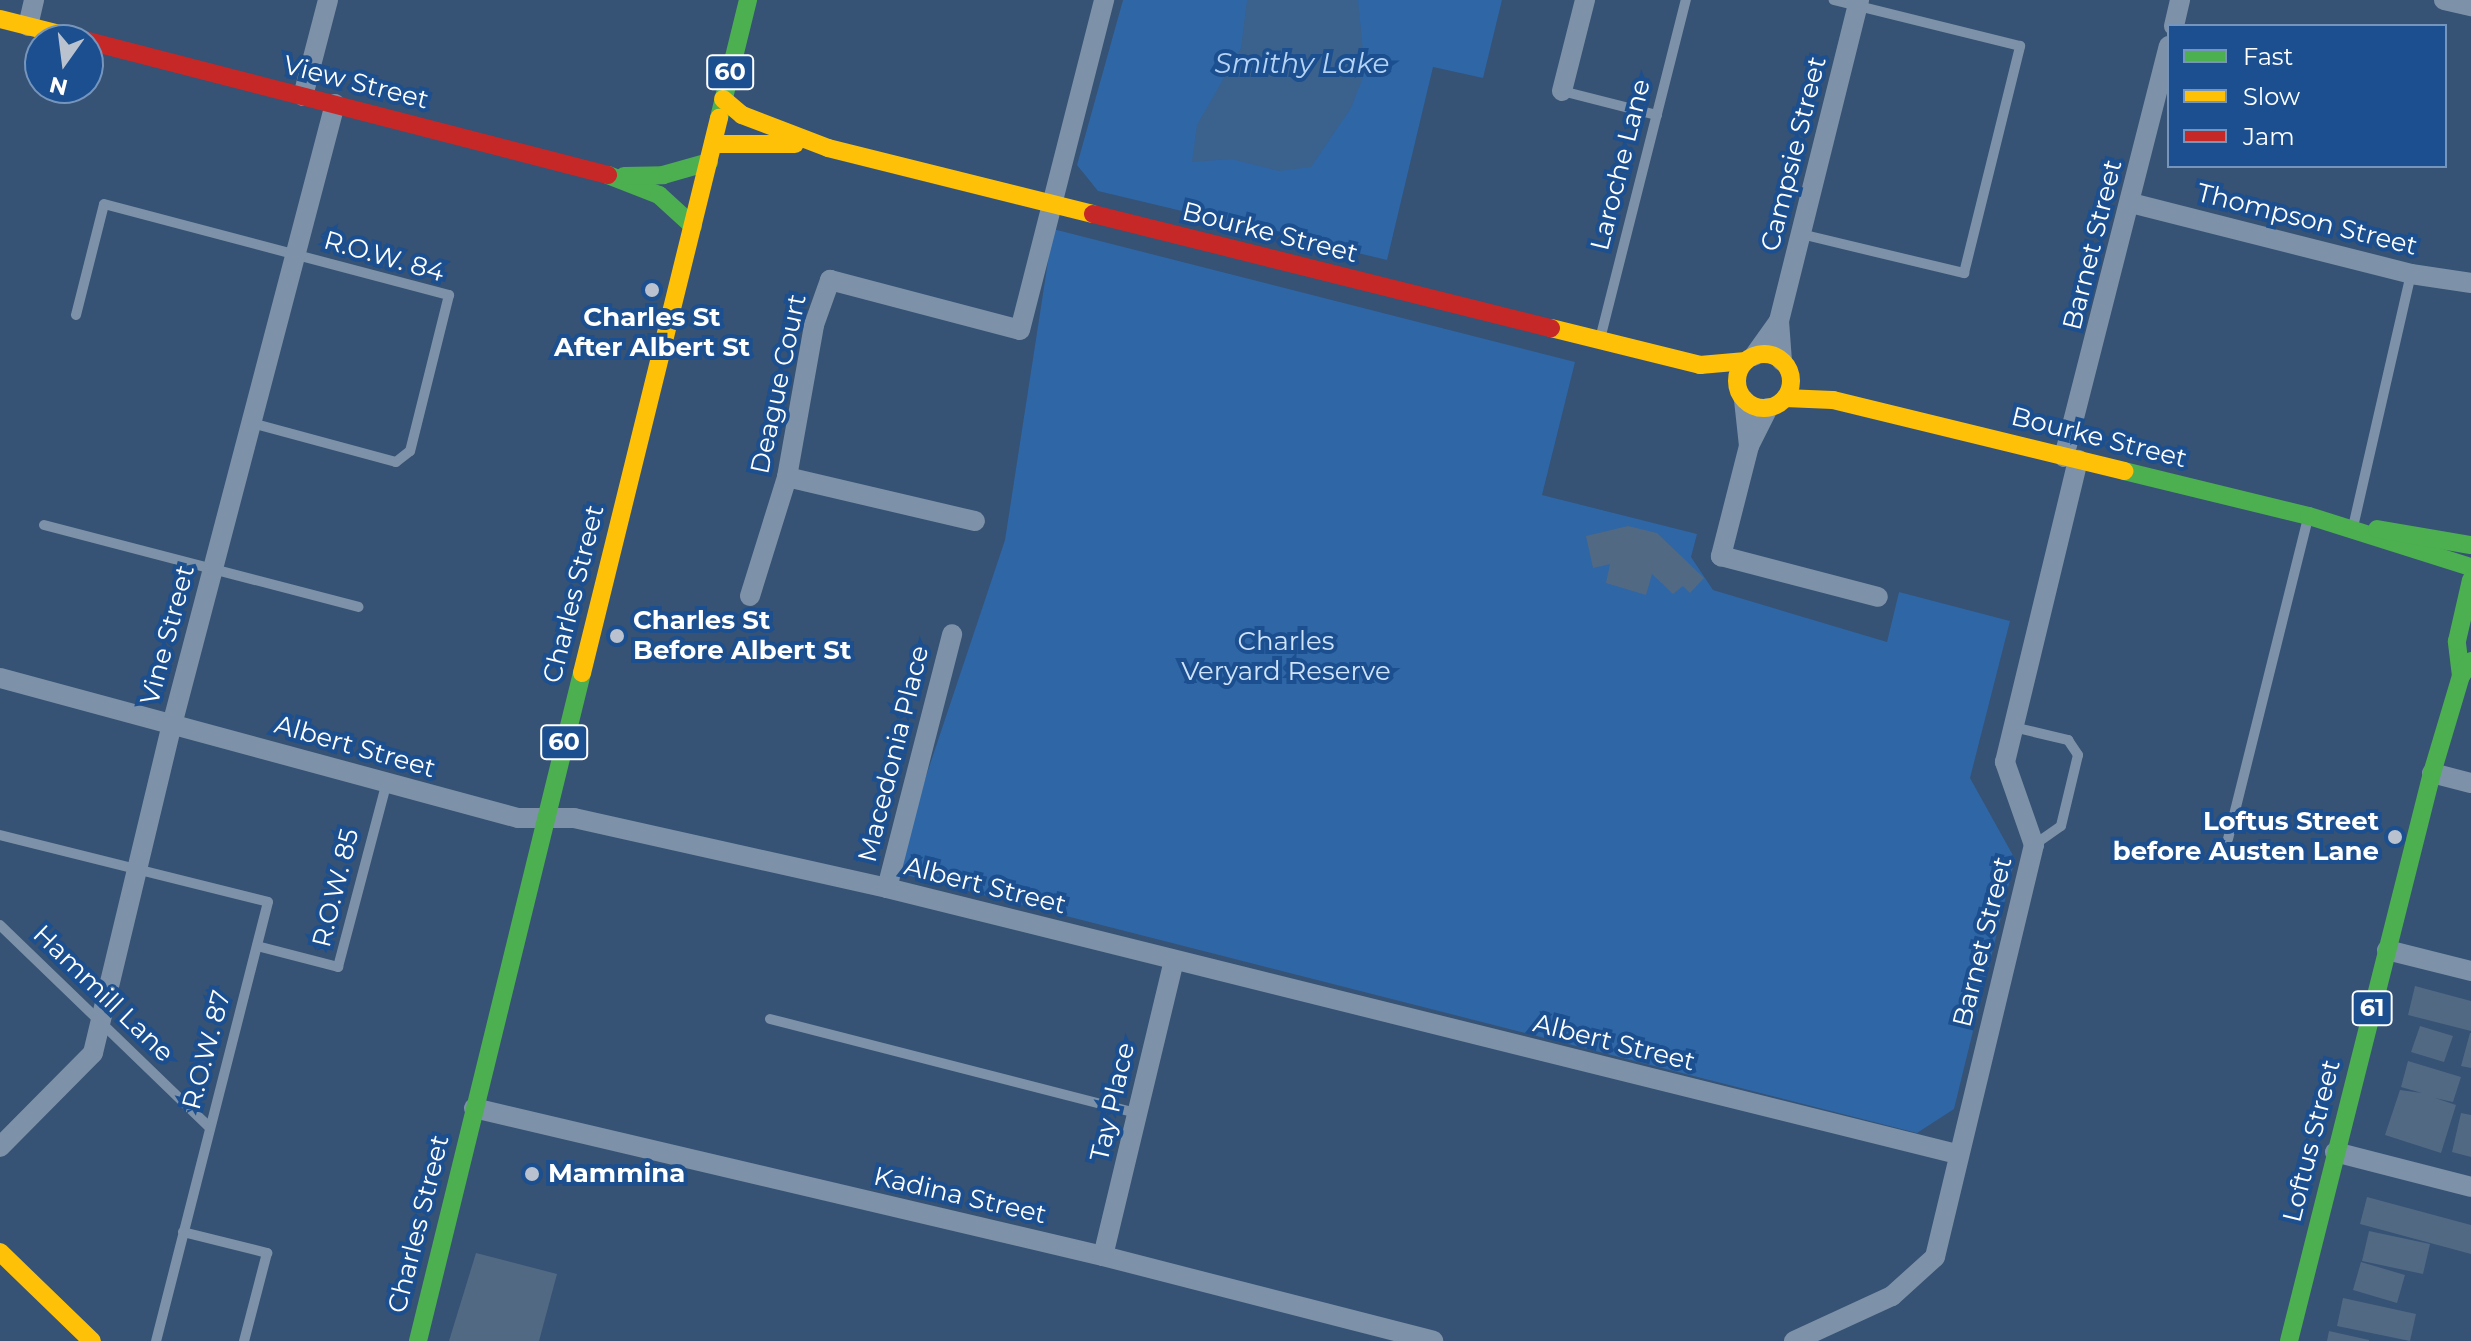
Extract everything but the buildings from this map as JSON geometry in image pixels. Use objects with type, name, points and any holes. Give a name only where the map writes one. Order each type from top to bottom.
[{"type":"main road","name":"Charles Street","points":[[418,1341],[748,0]]},
{"type":"main road","name":"View Street","points":[[0,19],[24,25]]},
{"type":"main road","name":"View Street","points":[[104,46],[611,176],[659,195],[693,226]]},
{"type":"main road","name":"Bourke Street","points":[[723,99],[742,115],[828,148],[1049,204],[1700,365],[1750,358]]},
{"type":"main road","name":"Bourke Street","points":[[711,153],[776,142],[828,148]]},
{"type":"main road","name":"View Street","points":[[611,176],[663,175],[711,153]]},
{"type":"main road","points":[[1768,354],[1785,365],[1791,384],[1777,403],[1742,396],[1737,376],[1750,358],[1768,354]]},
{"type":"main road","name":"Bourke Street","points":[[1700,365],[1742,396]]},
{"type":"main road","name":"Bourke Street","points":[[1785,365],[1833,400]]},
{"type":"main road","name":"Bourke Street","points":[[1777,403],[1833,400],[2353,527],[2416,553],[2471,567]]},
{"type":"main road","name":"Bourke Street","points":[[2353,527],[2419,533],[2471,545]]},
{"type":"main road","name":"Loftus Street","points":[[2289,1341],[2432,773],[2466,668],[2457,641],[2471,580]]},
{"type":"main road","points":[[0,1252],[92,1341]]},
{"type":"street","points":[[28,24],[34,0]]},
{"type":"street","points":[[303,96],[328,0]]},
{"type":"street","points":[[1049,204],[1104,0]]},
{"type":"street","points":[[1562,91],[1585,0]]},
{"type":"street","points":[[2174,24],[2180,0]]},
{"type":"street","points":[[2444,0],[2471,6]]},
{"type":"street","name":"Campsie Street","points":[[1785,365],[1779,321],[1858,3]]},
{"type":"street","name":"Barnet Street","points":[[1820,1336],[1892,1296],[1935,1257],[1957,1154],[2034,845],[2008,776],[2013,727],[2071,458],[2167,54]]},
{"type":"street","name":"Vine Street","points":[[0,1147],[93,1053],[173,721],[335,104]]},
{"type":"street","name":"Thompson Street","points":[[2131,203],[2411,274],[2471,283]]},
{"type":"street","name":"Deague Court","points":[[750,596],[787,477],[814,325],[830,280],[1020,330],[1049,204]]},
{"type":"street","name":"Campsie Street","points":[[1750,358],[1779,321]]},
{"type":"street","points":[[1742,396],[1749,446]]},
{"type":"street","points":[[1777,403],[1749,446],[1721,556],[1878,597]]},
{"type":"street","points":[[787,477],[975,521]]},
{"type":"street","name":"Macedonia Place","points":[[887,888],[952,634]]},
{"type":"street","name":"Albert Street","points":[[0,678],[173,721],[386,785],[518,818],[574,818],[690,841],[1957,1154]]},
{"type":"street","points":[[2432,773],[2471,783]]},
{"type":"street","points":[[2387,950],[2471,971]]},
{"type":"street","name":"Tay Place","points":[[1103,1256],[1174,960]]},
{"type":"street","name":"Kadina Street","points":[[474,1108],[1103,1256],[1433,1341]]},
{"type":"street","points":[[2335,1152],[2471,1187]]},
{"type":"street","points":[[1794,1341],[1820,1336]]},
{"type":"lane","name":"Laroche Lane","points":[[1600,340],[1686,0]]},
{"type":"lane","points":[[1801,234],[1964,273],[2020,46],[1858,3],[1834,0]]},
{"type":"lane","points":[[1562,91],[1657,115]]},
{"type":"lane","name":"R.O.W. 84","points":[[76,315],[104,204],[449,295],[410,451],[396,462],[251,423]]},
{"type":"lane","points":[[2353,527],[2411,274]]},
{"type":"lane","points":[[2228,839],[2309,516]]},
{"type":"lane","points":[[44,525],[359,607]]},
{"type":"lane","points":[[2013,727],[2068,740],[2078,755],[2061,826],[2034,845]]},
{"type":"lane","name":"R.O.W. 85","points":[[257,946],[338,967],[386,785]]},
{"type":"lane","points":[[0,835],[137,869]]},
{"type":"lane","name":"R.O.W. 87","points":[[137,869],[268,902],[156,1341]]},
{"type":"lane","name":"Hammill Lane","points":[[0,925],[210,1128]]},
{"type":"lane","points":[[770,1019],[1137,1113]]},
{"type":"lane","points":[[183,1232],[267,1253],[244,1341]]},
{"type":"green space","points":[[1123,0],[1502,0],[1483,78],[1433,67],[1387,260],[1098,191],[1077,165]]},
{"type":"green space","name":"Charles Veryard Reserve","points":[[1053,229],[1575,362],[1542,495],[1697,534],[1691,557],[1713,590],[1887,642],[1899,592],[2010,621],[1970,778],[2015,859],[1954,1109],[1917,1133],[894,872],[1005,540]]},
{"type":"water","name":"Smithy Lake","points":[[1247,0],[1358,0],[1365,72],[1351,108],[1311,167],[1279,171],[1231,159],[1192,162],[1197,125],[1241,48]]},
{"type":"traffic: fast","points":[[719,118],[748,0]]},
{"type":"traffic: fast","points":[[624,176],[663,175],[709,162]]},
{"type":"traffic: fast","points":[[608,175],[659,195],[693,226]]},
{"type":"traffic: fast","points":[[2124,471],[2309,516],[2471,567]]},
{"type":"traffic: fast","points":[[2377,529],[2471,545]]},
{"type":"traffic: fast","points":[[2461,676],[2457,641],[2471,580]]},
{"type":"traffic: fast","points":[[2289,1341],[2432,773],[2461,676],[2471,661]]},
{"type":"traffic: fast","points":[[418,1341],[582,673]]},
{"type":"traffic: slow","points":[[0,19],[24,25]]},
{"type":"traffic: slow","points":[[723,99],[742,115],[828,148],[1093,214]]},
{"type":"traffic: slow","points":[[582,673],[719,118]]},
{"type":"traffic: slow","points":[[713,144],[795,144]]},
{"type":"traffic: slow","points":[[1551,328],[1700,365],[1746,361]]},
{"type":"traffic: slow","points":[[1764,354],[1783,362],[1791,381],[1783,400],[1764,408],[1745,400],[1737,381],[1745,362],[1764,354]]},
{"type":"traffic: slow","points":[[1785,398],[1833,400],[2124,471]]},
{"type":"traffic: slow","points":[[0,1252],[92,1341]]},
{"type":"traffic: jam","points":[[104,45],[608,175]]},
{"type":"traffic: jam","points":[[1093,214],[1551,328]]},
{"type":"place","name":"Charles St After Albert St","points":[[652,290]]},
{"type":"place","name":"Charles St Before Albert St","points":[[617,636]]},
{"type":"place","name":"Loftus Street before Austen Lane","points":[[2395,837]]},
{"type":"place","name":"Mammina","points":[[532,1174]]}]
